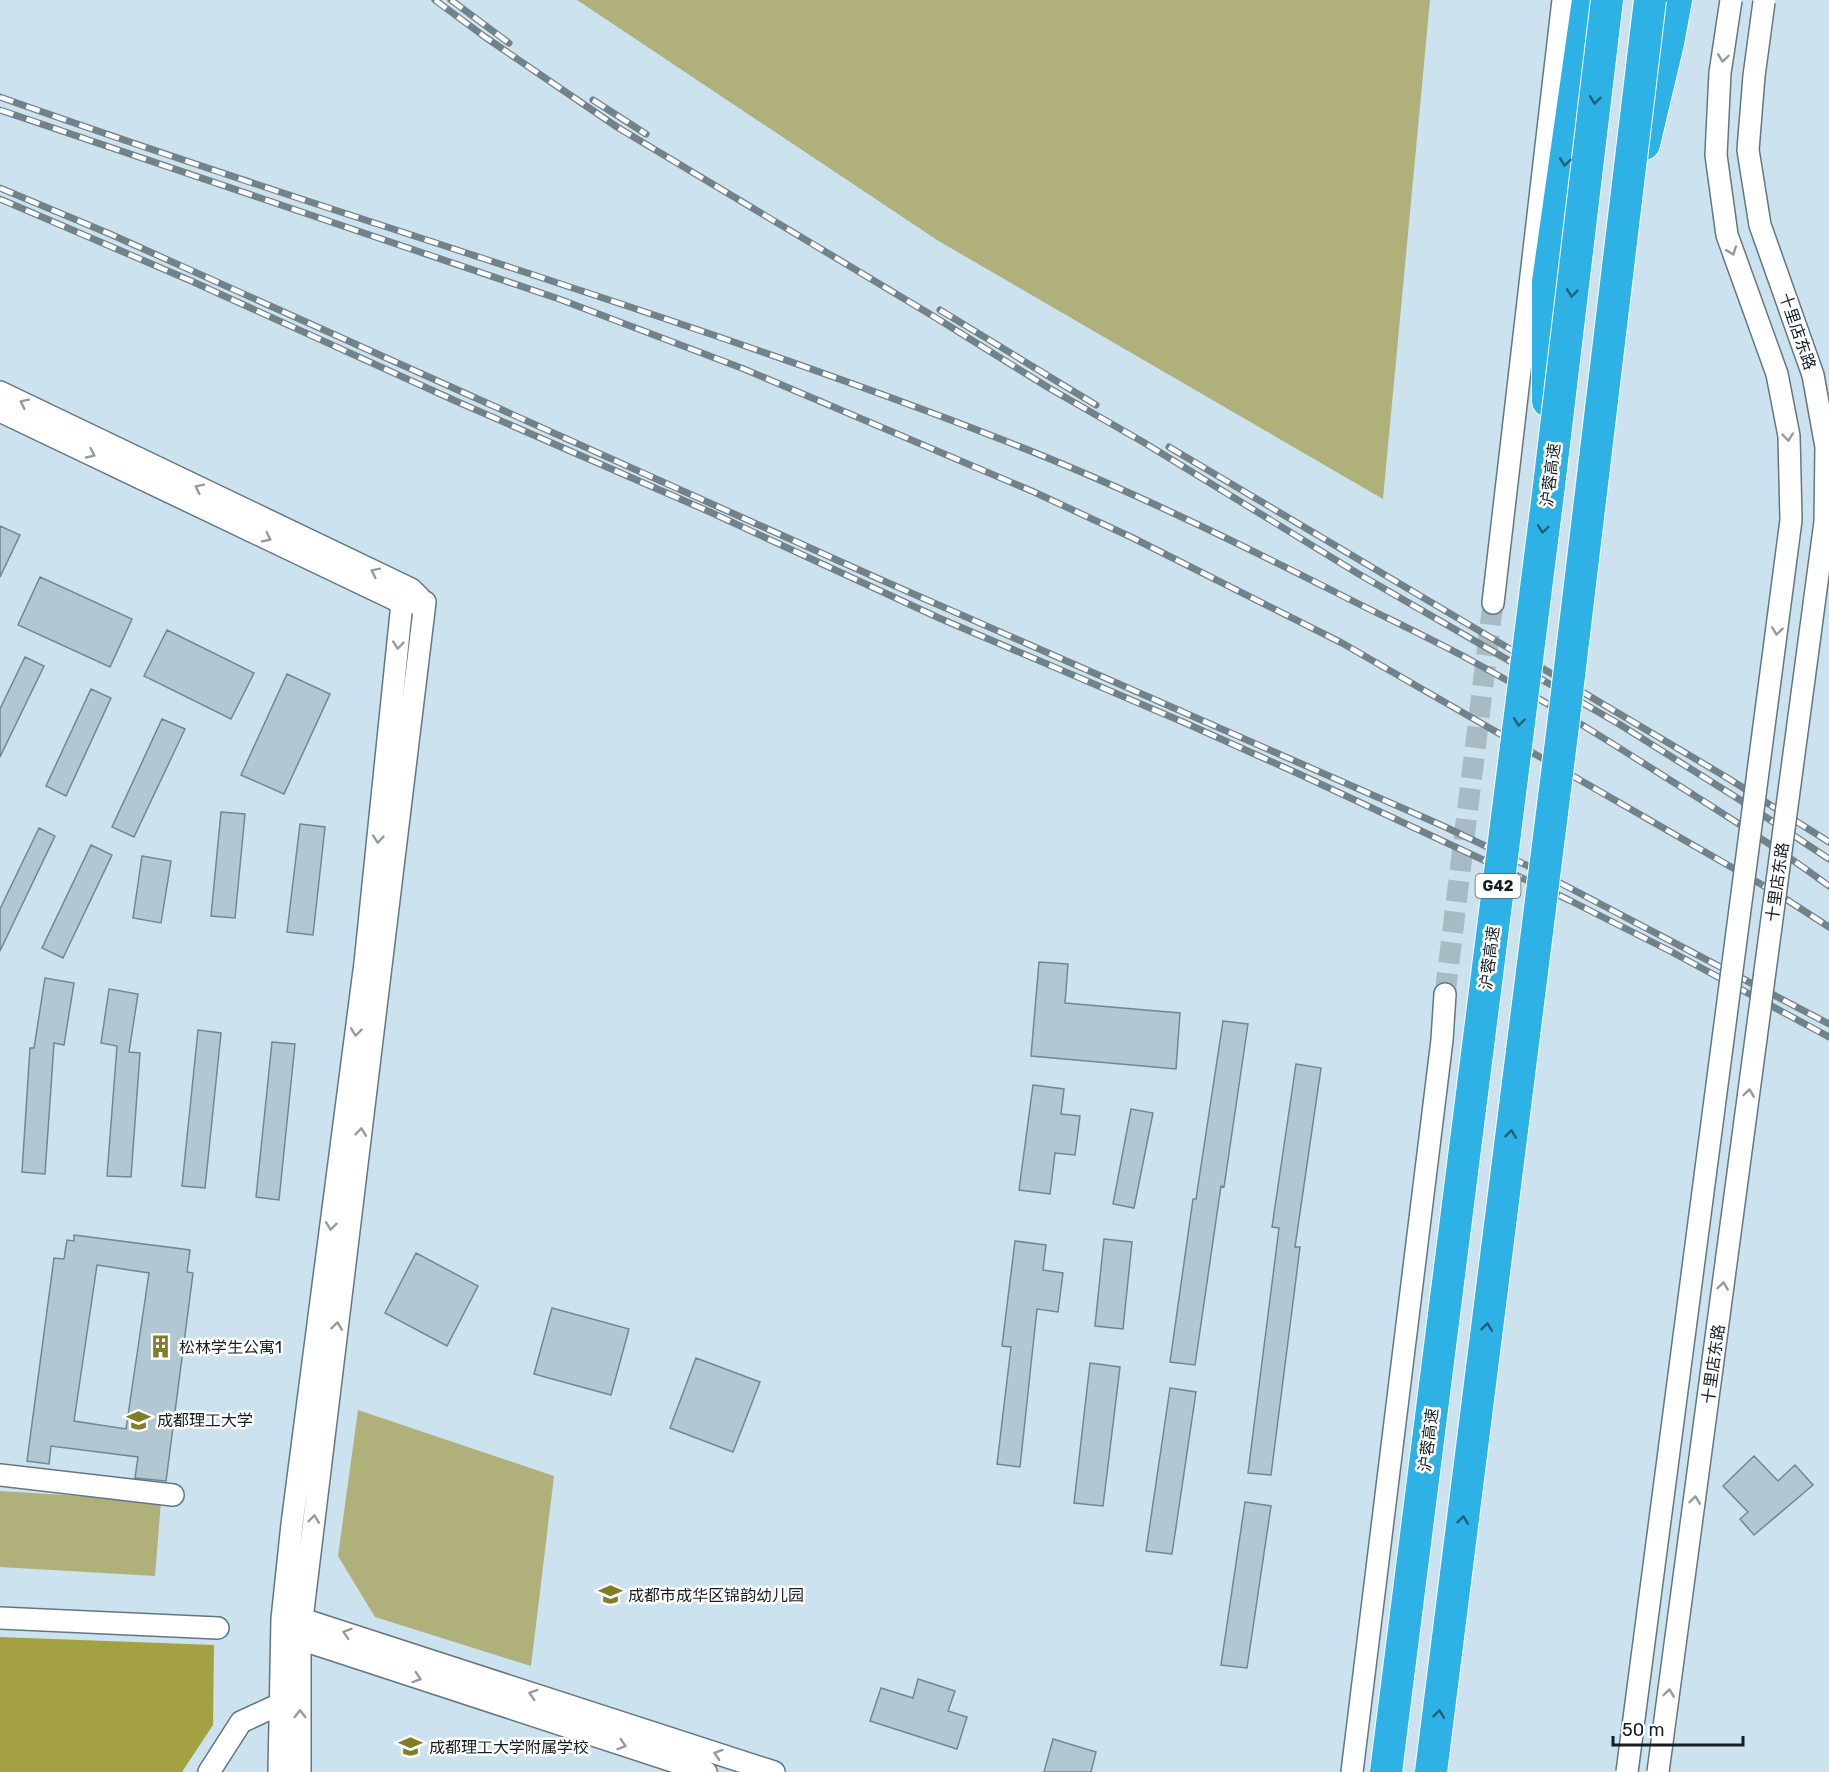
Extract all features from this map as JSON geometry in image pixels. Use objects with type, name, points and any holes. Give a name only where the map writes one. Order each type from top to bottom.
[{"type":"highway","points":[[1549,486],[1548,282],[1588,0]]},
{"type":"highway","name":"沪蓉高速","points":[[1386,1772],[1549,486],[1607,0]]},
{"type":"highway","name":"G42","points":[[1431,1772],[1563,726],[1650,0]]},
{"type":"highway","points":[[1621,236],[1668,43],[1676,0]]},
{"type":"street","points":[[1493,603],[1563,0]]},
{"type":"street","name":"十里店东路","points":[[1627,1772],[1791,520],[1789,436],[1777,374],[1727,235],[1716,155],[1720,73],[1731,0]]},
{"type":"street","name":"十里店东路","points":[[1658,1772],[1825,522],[1826,447],[1813,375],[1760,225],[1749,150],[1754,76],[1764,1]]},
{"type":"street","points":[[0,392],[412,598]]},
{"type":"street","points":[[0,411],[412,598]]},
{"type":"street","points":[[300,1772],[291,1629],[292,1524],[412,598]]},
{"type":"street","points":[[1352,1772],[1440,1052],[1445,994]]},
{"type":"street","points":[[0,1476],[173,1495]]},
{"type":"street","points":[[0,1618],[218,1628]]},
{"type":"street","points":[[279,1772],[280,1704],[291,1629]]},
{"type":"street","points":[[291,1629],[706,1772]]},
{"type":"street","points":[[291,1629],[774,1772]]},
{"type":"street","points":[[209,1772],[241,1722],[280,1704]]},
{"type":"green space","points":[[577,0],[1430,0],[1383,499],[937,240]]},
{"type":"green space","points":[[358,1410],[554,1476],[531,1666],[375,1617],[338,1556]]},
{"type":"green space","points":[[0,1491],[161,1501],[155,1576],[0,1567]]},
{"type":"shaded area","points":[[0,1637],[214,1645],[213,1725],[182,1772],[0,1772]]},
{"type":"building","points":[[0,526],[20,535],[0,577]]},
{"type":"building","points":[[40,577],[132,619],[110,667],[18,625]]},
{"type":"building","points":[[167,630],[254,673],[231,719],[144,676]]},
{"type":"building","points":[[25,657],[44,666],[0,757],[0,709]]},
{"type":"building","points":[[287,674],[330,694],[284,794],[241,775]]},
{"type":"building","points":[[91,689],[111,698],[66,796],[46,786]]},
{"type":"building","points":[[162,719],[185,729],[134,837],[112,827]]},
{"type":"building","points":[[221,812],[245,814],[235,918],[211,916]]},
{"type":"building","points":[[300,824],[325,827],[313,935],[287,932]]},
{"type":"building","points":[[39,828],[55,836],[0,951],[0,909]]},
{"type":"building","points":[[91,845],[112,855],[63,958],[42,948]]},
{"type":"building","points":[[142,856],[171,861],[161,923],[133,918]]},
{"type":"building","points":[[1039,962],[1068,964],[1065,1003],[1180,1013],[1176,1069],[1031,1056]]},
{"type":"building","points":[[45,978],[74,983],[64,1045],[54,1043],[45,1174],[22,1172],[30,1048],[34,1048]]},
{"type":"building","points":[[109,989],[138,994],[129,1052],[140,1053],[131,1177],[107,1176],[117,1046],[101,1043]]},
{"type":"building","points":[[1223,1021],[1248,1024],[1195,1365],[1170,1362],[1193,1199],[1196,1199]]},
{"type":"building","points":[[198,1030],[221,1033],[205,1188],[182,1186]]},
{"type":"building","points":[[272,1042],[295,1044],[279,1200],[256,1197]]},
{"type":"building","points":[[1296,1064],[1321,1068],[1295,1247],[1300,1247],[1271,1475],[1248,1473],[1279,1228],[1272,1227]]},
{"type":"building","points":[[1033,1085],[1064,1089],[1061,1114],[1080,1116],[1075,1155],[1055,1153],[1050,1194],[1019,1190]]},
{"type":"building","points":[[1131,1109],[1153,1113],[1134,1208],[1113,1204]]},
{"type":"building","name":"松林学生公寓1","points":[[74,1235],[190,1250],[187,1272],[193,1273],[166,1481],[135,1478],[138,1457],[51,1446],[49,1464],[27,1461],[54,1258],[64,1259],[67,1240],[74,1241]],"holes":[[[97,1265],[149,1273],[126,1429],[74,1421]]]},
{"type":"building","points":[[1104,1239],[1132,1242],[1123,1329],[1095,1326]]},
{"type":"building","points":[[1015,1241],[1046,1245],[1043,1270],[1063,1273],[1058,1312],[1037,1309],[1020,1467],[997,1464],[1011,1347],[1002,1346]]},
{"type":"building","points":[[416,1253],[478,1286],[447,1346],[385,1313]]},
{"type":"building","points":[[552,1308],[629,1329],[611,1395],[534,1374]]},
{"type":"building","points":[[696,1358],[760,1382],[733,1452],[670,1428]]},
{"type":"building","points":[[1090,1363],[1120,1367],[1103,1506],[1074,1503]]},
{"type":"building","points":[[1170,1388],[1196,1392],[1172,1554],[1146,1551]]},
{"type":"building","points":[[1754,1456],[1778,1481],[1795,1465],[1813,1485],[1754,1535],[1740,1519],[1748,1512],[1723,1486]]},
{"type":"building","points":[[1245,1502],[1271,1506],[1247,1668],[1221,1665]]},
{"type":"building","points":[[918,1679],[955,1691],[948,1711],[967,1717],[957,1749],[870,1721],[881,1688],[913,1698]]},
{"type":"building","points":[[1053,1739],[1096,1752],[1091,1772],[1044,1772]]},
{"type":"tunnel","points":[[1445,994],[1493,603]]},
{"type":"railway","points":[[435,0],[617,127],[1357,573],[1619,724],[1829,859]]},
{"type":"railway","points":[[451,0],[509,43]]},
{"type":"railway","points":[[0,97],[126,141],[758,350],[1008,442],[1092,477],[1256,553],[1439,643],[1496,674],[1705,802],[1829,886]]},
{"type":"railway","points":[[593,100],[646,134]]},
{"type":"railway","points":[[0,110],[559,299],[744,369],[1034,492],[1133,538],[1342,643],[1778,894],[1829,927]]},
{"type":"railway","points":[[0,188],[110,234],[877,578],[1441,825],[1526,865],[1829,1024]]},
{"type":"railway","points":[[0,199],[189,280],[458,402],[710,512],[939,618],[1299,774],[1569,900],[1670,951],[1829,1037]]},
{"type":"railway","points":[[940,310],[1096,405]]},
{"type":"railway","points":[[1169,447],[1726,777],[1829,842]]},
{"type":"place","name":"松林学生公寓1","points":[[161,1347]]},
{"type":"place","name":"成都理工大学","points":[[139,1420]]},
{"type":"place","name":"成都市成华区锦韵幼儿园","points":[[610,1595]]},
{"type":"place","name":"成都理工大学附属学校","points":[[411,1747]]}]
